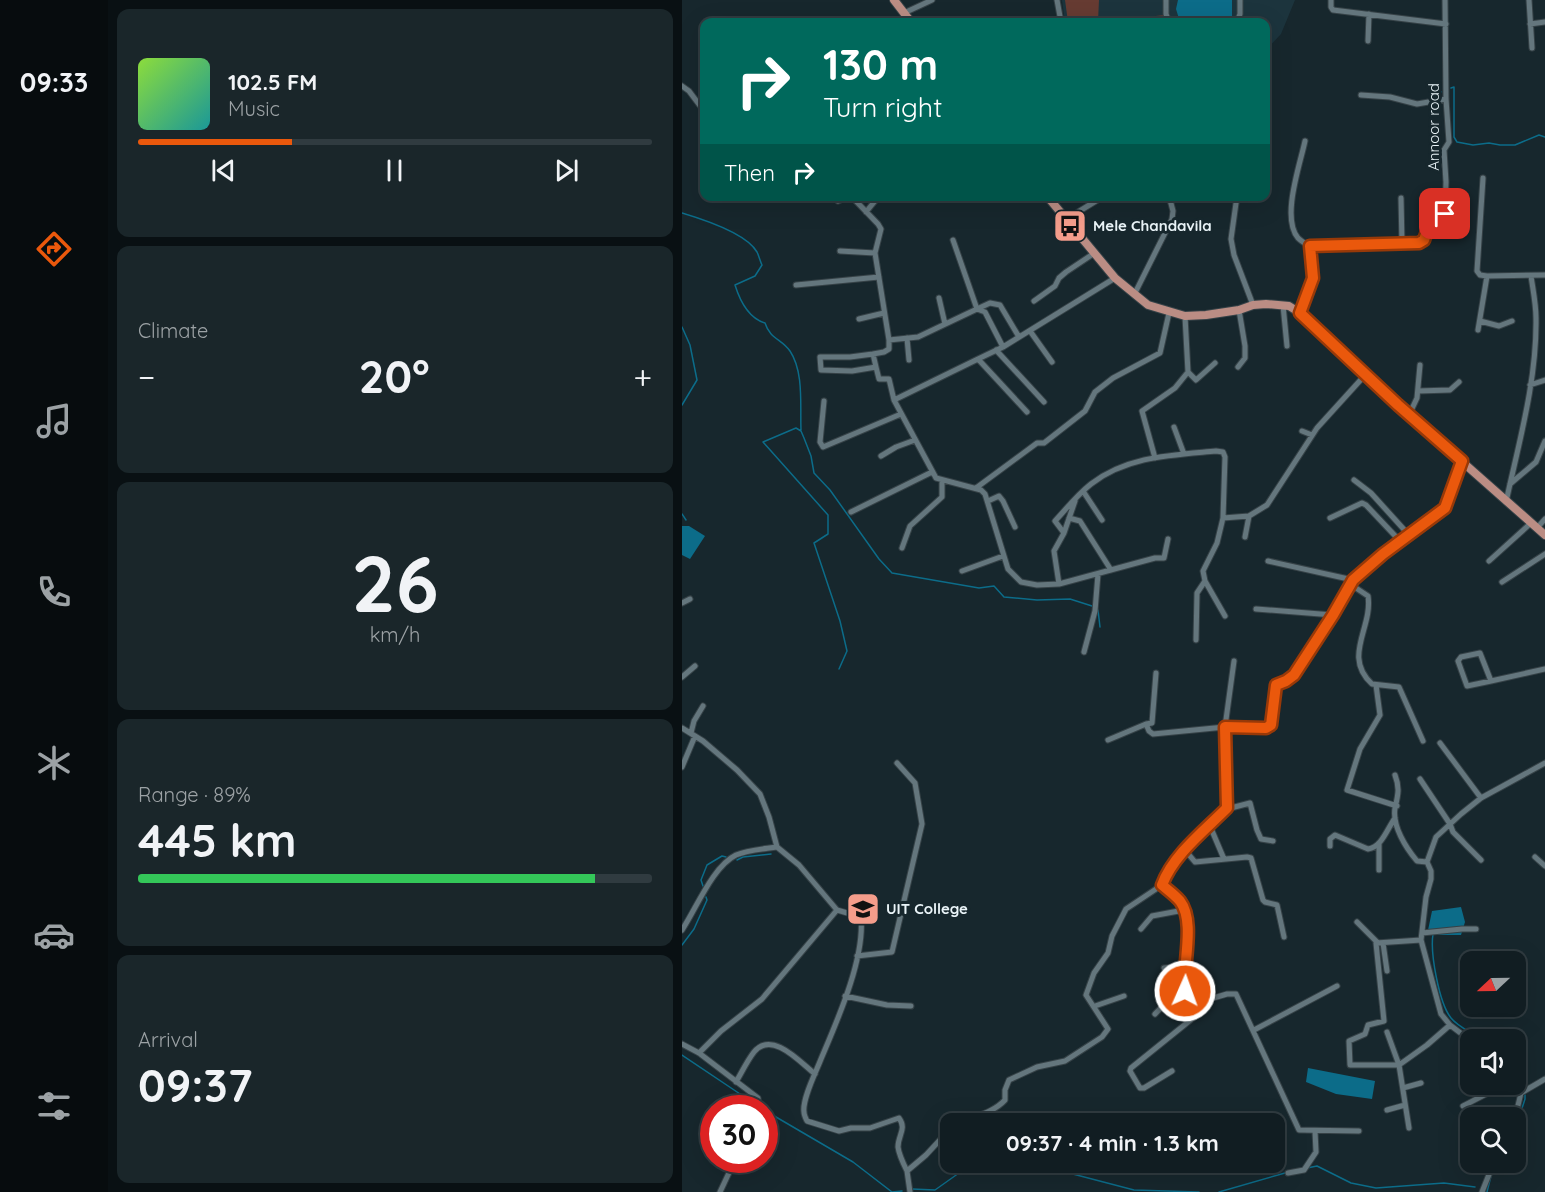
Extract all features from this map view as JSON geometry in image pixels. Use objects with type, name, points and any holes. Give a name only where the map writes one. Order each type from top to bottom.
[{"type":"main road","points":[[894,0],[908,18]]},
{"type":"main road","points":[[1051,201],[1115,278],[1148,305],[1185,316],[1239,310],[1253,305],[1289,306],[1300,313],[1409,415],[1544,535]]},
{"type":"street","points":[[904,13],[932,0]]},
{"type":"street","points":[[1057,0],[1060,18]]},
{"type":"street","points":[[1166,0],[1168,18]]},
{"type":"street","points":[[1238,18],[1240,0]]},
{"type":"street","points":[[1331,0],[1333,10],[1446,24]]},
{"type":"street","name":"Annoor road","points":[[1310,246],[1419,243],[1424,240],[1430,223],[1445,214],[1444,150],[1449,142],[1445,0]]},
{"type":"street","points":[[1529,0],[1532,48]]},
{"type":"street","points":[[1368,41],[1369,14]]},
{"type":"street","points":[[1530,24],[1544,22]]},
{"type":"street","points":[[682,86],[700,106]]},
{"type":"street","points":[[1361,95],[1390,97],[1417,104],[1446,99]]},
{"type":"street","points":[[1300,313],[1313,278],[1310,246],[1298,239],[1290,210],[1305,141]]},
{"type":"street","points":[[1483,178],[1477,271],[1480,275],[1487,276],[1544,275]]},
{"type":"street","points":[[1400,198],[1402,244]]},
{"type":"street","points":[[854,201],[881,229],[875,253],[889,349],[884,352],[850,357],[820,357],[821,370],[876,367]]},
{"type":"street","points":[[866,212],[875,201]]},
{"type":"street","points":[[1065,220],[1096,201]]},
{"type":"street","points":[[1134,295],[1172,219],[1170,201]]},
{"type":"street","points":[[1236,201],[1231,234],[1234,255],[1253,305]]},
{"type":"street","points":[[953,240],[972,300],[977,309],[985,312],[1003,347]]},
{"type":"street","points":[[840,251],[875,253]]},
{"type":"street","points":[[1034,301],[1055,286],[1059,278],[1093,254]]},
{"type":"street","points":[[1478,330],[1487,276]]},
{"type":"street","points":[[1506,502],[1536,345],[1536,316],[1531,276]]},
{"type":"street","points":[[796,285],[879,277]]},
{"type":"street","points":[[894,400],[1003,347],[1115,278]]},
{"type":"street","points":[[938,298],[945,324]]},
{"type":"street","points":[[889,340],[918,337],[990,303],[1000,305],[1019,337]]},
{"type":"street","points":[[1283,305],[1287,346]]},
{"type":"street","points":[[1238,367],[1245,358],[1239,310]]},
{"type":"street","points":[[859,319],[884,313]]},
{"type":"street","points":[[976,488],[1037,443],[1044,443],[1085,411],[1095,392],[1113,378],[1159,353],[1169,313]]},
{"type":"street","points":[[1536,316],[1544,315]]},
{"type":"street","points":[[1185,316],[1188,372],[1196,380],[1215,363]]},
{"type":"street","points":[[1480,321],[1499,326],[1512,321]]},
{"type":"street","points":[[1030,331],[1052,362]]},
{"type":"street","points":[[907,338],[909,360]]},
{"type":"street","points":[[996,350],[1044,402]]},
{"type":"street","points":[[873,354],[879,379],[889,379],[894,400],[936,478],[981,490],[988,501],[1008,569],[1021,582],[1037,585],[1058,584],[1155,558],[1164,558],[1168,539]]},
{"type":"street","points":[[978,359],[1027,412]]},
{"type":"street","points":[[1409,415],[1417,398],[1420,365]]},
{"type":"street","points":[[1154,458],[1142,411],[1175,388],[1188,372]]},
{"type":"street","points":[[1223,518],[1249,516],[1267,505],[1312,435],[1334,407],[1366,374]]},
{"type":"street","points":[[1530,385],[1544,380]]},
{"type":"street","points":[[1418,391],[1450,390],[1459,382]]},
{"type":"street","points":[[824,401],[820,442],[823,447],[901,414]]},
{"type":"street","points":[[1174,427],[1184,454]]},
{"type":"street","points":[[1302,431],[1312,435]]},
{"type":"street","points":[[881,456],[915,440]]},
{"type":"street","points":[[1510,484],[1536,462],[1544,441]]},
{"type":"street","points":[[1064,533],[1055,521],[1082,491],[1093,482],[1122,466],[1154,458],[1223,452],[1225,457],[1223,518],[1217,543],[1203,571],[1205,581],[1225,616]]},
{"type":"street","points":[[1146,724],[1153,734],[1225,727],[1266,728],[1271,725],[1276,685],[1294,675],[1333,615],[1351,582],[1400,541],[1445,508],[1462,461]]},
{"type":"street","points":[[851,512],[932,472]]},
{"type":"street","points":[[1354,480],[1371,493],[1409,535]]},
{"type":"street","points":[[902,548],[910,526],[942,497],[942,481]]},
{"type":"street","points":[[1082,491],[1102,520]]},
{"type":"street","points":[[988,501],[999,496],[1015,527]]},
{"type":"street","points":[[1058,584],[1054,551],[1064,533],[1076,498]]},
{"type":"street","points":[[1330,518],[1362,503],[1400,541]]},
{"type":"street","points":[[1245,537],[1249,516]]},
{"type":"street","points":[[1069,518],[1080,521],[1111,570]]},
{"type":"street","points":[[1489,561],[1544,519]]},
{"type":"street","points":[[1502,582],[1544,554]]},
{"type":"street","points":[[962,571],[1003,556]]},
{"type":"street","points":[[1268,561],[1351,582],[1368,596],[1369,604],[1357,655],[1363,675],[1372,684],[1399,687],[1423,741]]},
{"type":"street","points":[[1084,652],[1094,611],[1098,574]]},
{"type":"street","points":[[1196,640],[1197,592],[1205,581]]},
{"type":"street","points":[[682,603],[690,599]]},
{"type":"street","points":[[1256,609],[1333,615]]},
{"type":"street","points":[[1477,644],[1491,681]]},
{"type":"street","points":[[1480,653],[1461,657],[1458,661],[1466,686],[1544,669]]},
{"type":"street","points":[[1227,808],[1225,727],[1234,661]]},
{"type":"street","points":[[682,677],[695,666]]},
{"type":"street","points":[[1108,740],[1152,723],[1156,673]]},
{"type":"street","points":[[1376,685],[1380,715],[1360,749],[1347,790],[1397,806]]},
{"type":"street","points":[[682,767],[693,735],[694,721],[703,706]]},
{"type":"street","points":[[682,728],[737,770],[760,794],[777,847],[799,865],[837,910],[861,917],[863,933],[846,996],[815,1074],[803,1113],[807,1121],[839,1131],[870,1128],[899,1118],[903,1130],[898,1144],[907,1171],[910,1192]]},
{"type":"street","points":[[1440,743],[1481,798]]},
{"type":"street","points":[[857,956],[892,952],[922,824],[915,783],[897,763]]},
{"type":"street","points":[[1460,1033],[1441,1014],[1421,937],[1426,897],[1431,879],[1431,871],[1427,862],[1436,837],[1450,824],[1481,798],[1544,763]]},
{"type":"street","points":[[1330,846],[1330,839],[1335,835],[1368,849],[1374,848],[1379,843],[1395,818],[1400,787],[1395,775]]},
{"type":"street","points":[[1420,779],[1453,832],[1481,860]]},
{"type":"street","points":[[981,1113],[1000,1105],[1005,1100],[1005,1090],[1009,1080],[1037,1067],[1064,1061],[1102,1037],[1108,1029],[1086,995],[1094,973],[1108,953],[1112,936],[1126,909],[1162,885],[1165,875],[1185,850],[1227,808],[1250,803],[1261,839],[1273,840]]},
{"type":"street","points":[[1395,818],[1409,852],[1417,861],[1427,862]]},
{"type":"street","points":[[1210,825],[1224,859]]},
{"type":"street","points":[[1379,843],[1379,870]]},
{"type":"street","points":[[682,930],[712,878],[731,859],[746,852],[777,847]]},
{"type":"street","points":[[1185,850],[1195,862],[1247,856],[1251,858],[1263,900],[1277,905],[1284,936]]},
{"type":"street","points":[[1535,857],[1544,866]]},
{"type":"street","points":[[1162,885],[1181,903],[1184,910],[1187,927],[1185,991],[1190,996],[1203,1001],[1227,994],[1236,994],[1297,1127],[1303,1131],[1359,1131]]},
{"type":"street","points":[[699,1053],[721,1031],[762,999],[837,910]]},
{"type":"street","points":[[1141,929],[1152,916],[1184,910]]},
{"type":"street","points":[[1357,922],[1381,943],[1387,971]]},
{"type":"street","points":[[1450,1025],[1399,1065],[1350,1065],[1349,1041],[1365,1034],[1368,1025],[1384,1021],[1376,945],[1462,929],[1476,929]]},
{"type":"street","points":[[1164,968],[1186,965]]},
{"type":"street","points":[[1155,1014],[1184,984]]},
{"type":"street","points":[[1254,1030],[1337,986]]},
{"type":"street","points":[[846,996],[886,1005],[912,1006]]},
{"type":"street","points":[[1095,1006],[1124,996]]},
{"type":"street","points":[[1172,1071],[1144,1088],[1140,1088],[1130,1071],[1202,1009],[1203,1001]]},
{"type":"street","points":[[1387,1032],[1399,1065],[1409,1128]]},
{"type":"street","points":[[682,1044],[699,1053],[754,1095]]},
{"type":"street","points":[[736,1082],[755,1051],[770,1044],[779,1046],[815,1074]]},
{"type":"street","points":[[1526,1090],[1544,1079]]},
{"type":"street","points":[[1403,1088],[1421,1083]]},
{"type":"street","points":[[1463,1106],[1484,1095]]},
{"type":"street","points":[[1387,1110],[1405,1105]]},
{"type":"street","points":[[1288,1173],[1304,1170],[1316,1152],[1315,1131]]},
{"type":"street","points":[[907,1171],[940,1140]]},
{"type":"street","points":[[720,1192],[729,1173]]},
{"type":"street","points":[[1482,1192],[1490,1173]]},
{"type":"shaded area","points":[[1062,0],[1295,0],[1281,34],[1270,46],[1270,18],[1064,18]]},
{"type":"shaded area","points":[[1065,0],[1099,0],[1098,18],[1067,18]]},
{"type":"shaded area","points":[[1165,15],[1166,18],[1136,18]]},
{"type":"water","points":[[1178,0],[1232,0],[1232,18],[1179,18],[1176,9]]},
{"type":"water","points":[[682,526],[689,526],[705,536],[690,559],[682,555]]},
{"type":"water","points":[[1461,907],[1465,922],[1461,935],[1427,935],[1432,911]]},
{"type":"water","points":[[1308,1068],[1375,1081],[1372,1099],[1336,1094],[1306,1082]]},
{"type":"waterway","points":[[1451,88],[1454,87],[1454,137],[1457,142],[1473,145],[1489,143],[1515,145],[1539,135],[1545,137]]},
{"type":"waterway","points":[[1431,97],[1441,92]]},
{"type":"waterway","points":[[682,213],[734,233],[757,252],[762,265],[755,276],[735,285],[749,313],[765,323],[773,336],[787,347],[794,359],[800,389],[801,430]]},
{"type":"waterway","points":[[682,327],[690,345],[697,380],[682,405]]},
{"type":"waterway","points":[[839,669],[847,651],[840,621],[814,543],[828,534],[828,515],[763,442],[796,428],[801,431],[804,438],[814,473],[830,490],[879,559],[892,573],[979,588],[994,586],[1004,597],[1037,600],[1070,599],[1092,606]]},
{"type":"waterway","points":[[682,514],[686,520]]},
{"type":"waterway","points":[[1098,610],[1100,627]]},
{"type":"waterway","points":[[737,860],[743,857],[771,854]]},
{"type":"waterway","points":[[703,886],[701,880],[707,865],[722,856],[726,857]]},
{"type":"waterway","points":[[682,945],[694,929],[707,900],[706,897]]},
{"type":"waterway","points":[[1433,934],[1436,978],[1443,1001],[1451,1018],[1466,1029]]},
{"type":"waterway","points":[[682,1055],[742,1095]]},
{"type":"waterway","points":[[1522,1107],[1525,1095]]},
{"type":"waterway","points":[[778,1118],[853,1162],[892,1192],[902,1191]]},
{"type":"waterway","points":[[1307,1168],[1317,1166],[1351,1183],[1376,1188],[1444,1183],[1475,1187]]},
{"type":"waterway","points":[[912,1189],[935,1190],[959,1173],[973,1169],[1046,1174],[1069,1173],[1134,1190],[1199,1192]]},
{"type":"waterway","points":[[1219,1192],[1285,1173]]},
{"type":"waterway","points":[[1487,1192],[1492,1173]]},
{"type":"place","name":"Mele Chandavila","points":[[1070,226]]},
{"type":"place","name":"UIT College","points":[[863,909]]},
{"type":"route","points":[[1185,991],[1187,927],[1184,910],[1174,895],[1162,885],[1165,875],[1185,850],[1227,808],[1225,727],[1266,728],[1271,725],[1273,694],[1276,685],[1294,675],[1353,580],[1383,554],[1445,508],[1462,461],[1398,405],[1300,313],[1313,278],[1310,246],[1419,243],[1424,240],[1430,223],[1445,214]]}]
